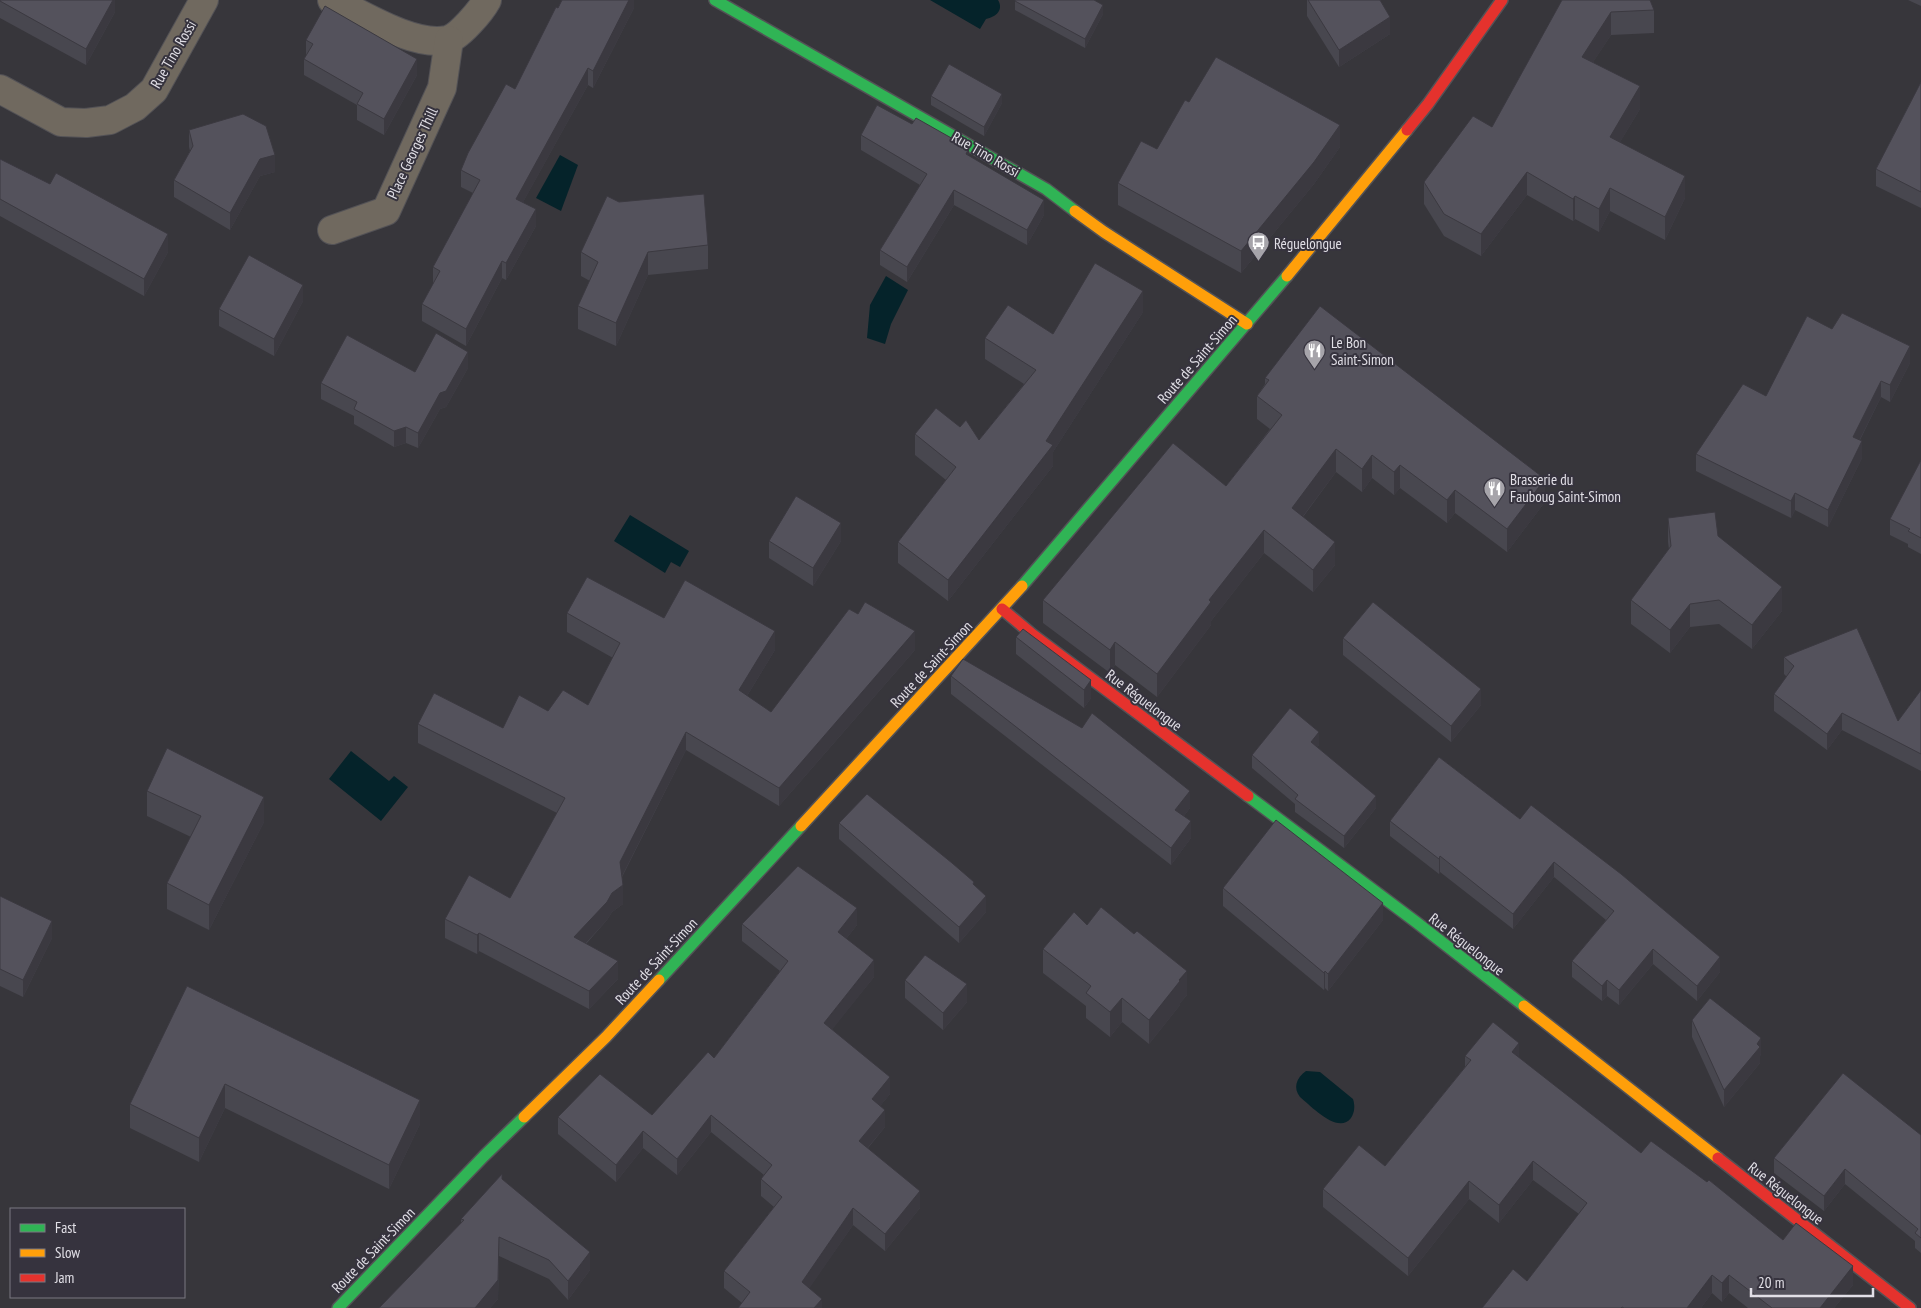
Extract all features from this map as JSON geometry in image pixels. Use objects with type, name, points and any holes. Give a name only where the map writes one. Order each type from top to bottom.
[{"type":"street","name":"Rue Tino Rossi","points":[[0,89],[61,122],[86,123],[110,120],[135,107],[154,90],[204,0]]},
{"type":"street","points":[[332,0],[410,37],[430,41],[449,40],[469,23],[487,0]]},
{"type":"street","name":"Rue Tino Rossi","points":[[715,0],[1046,189],[1104,232],[1247,324]]},
{"type":"street","name":"Route de Saint-Simon","points":[[338,1308],[484,1156],[606,1037],[1002,609],[1247,324],[1428,104],[1502,0]]},
{"type":"street","name":"Place Georges Thill","points":[[332,230],[386,211],[442,88],[449,40]]},
{"type":"street","name":"Rue Réguelongue","points":[[1002,609],[1032,635],[1416,922],[1910,1308]]},
{"type":"water","points":[[930,0],[998,0],[1000,7],[996,15],[986,19],[980,29]]},
{"type":"water","points":[[560,155],[578,165],[561,211],[536,198]]},
{"type":"water","points":[[886,276],[908,290],[891,324],[885,344],[867,338],[870,305]]},
{"type":"water","points":[[630,515],[689,551],[680,567],[671,562],[665,573],[614,541]]},
{"type":"water","points":[[351,751],[389,781],[394,776],[408,787],[381,821],[329,779]]},
{"type":"water","points":[[1306,1071],[1320,1072],[1353,1099],[1354,1108],[1351,1118],[1346,1122],[1332,1121],[1300,1097],[1296,1087],[1300,1077]]},
{"type":"building","points":[[0,0],[113,0],[86,49]]},
{"type":"building","points":[[562,0],[629,0],[593,71],[588,68],[516,199],[536,209],[506,263],[502,261],[466,329],[422,304],[440,271],[433,267],[480,180],[461,170],[468,153],[506,84],[515,89],[556,7],[558,8]]},
{"type":"building","points":[[1015,0],[1094,0],[1103,5],[1085,39]]},
{"type":"building","points":[[1308,0],[1380,0],[1390,17],[1339,50]]},
{"type":"building","points":[[1562,0],[1650,0],[1654,10],[1611,12],[1582,57],[1640,86],[1610,137],[1685,176],[1665,217],[1610,188],[1599,209],[1575,196],[1573,199],[1527,172],[1481,234],[1444,214],[1424,182],[1473,116],[1492,127]]},
{"type":"building","points":[[325,6],[417,59],[384,119],[357,104],[363,93],[304,59],[313,44],[306,40]]},
{"type":"building","points":[[1216,57],[1340,125],[1314,162],[1241,251],[1118,183],[1141,141],[1157,149],[1185,100],[1189,102]]},
{"type":"building","points":[[949,64],[1002,94],[984,127],[931,96]]},
{"type":"building","points":[[1921,82],[1921,192],[1876,169]]},
{"type":"building","points":[[877,105],[912,124],[916,118],[969,148],[966,154],[1044,200],[1027,230],[954,190],[907,267],[880,250],[927,174],[861,135]]},
{"type":"building","points":[[243,114],[266,126],[275,155],[260,159],[230,213],[174,180],[193,146],[189,130]]},
{"type":"building","points":[[0,159],[50,184],[56,173],[168,234],[144,279],[0,199]]},
{"type":"building","points":[[704,194],[708,245],[648,252],[616,323],[578,306],[598,262],[581,252],[607,196],[619,202]]},
{"type":"building","points":[[249,255],[303,285],[274,339],[219,309]]},
{"type":"building","points":[[1095,263],[1143,291],[1046,441],[1053,445],[948,580],[898,542],[956,467],[915,434],[936,408],[960,427],[966,420],[979,440],[1036,370],[985,338],[1008,305],[1053,334]]},
{"type":"building","points":[[1320,306],[1545,479],[1507,529],[1455,490],[1447,500],[1400,465],[1394,472],[1372,455],[1362,469],[1336,449],[1292,508],[1335,542],[1313,570],[1264,530],[1209,600],[1211,602],[1157,674],[1115,642],[1110,650],[1043,600],[1173,443],[1226,486],[1282,415],[1257,396],[1269,380],[1265,378]]},
{"type":"building","points":[[1842,313],[1910,346],[1890,385],[1881,381],[1853,437],[1862,441],[1828,510],[1795,493],[1791,501],[1696,454],[1743,384],[1766,396],[1807,316],[1832,329]]},
{"type":"building","points":[[436,333],[468,352],[446,391],[440,393],[418,433],[406,427],[394,431],[354,409],[357,402],[321,383],[347,335],[415,372]]},
{"type":"building","points":[[1921,460],[1921,538],[1908,531],[1910,529],[1890,519]]},
{"type":"building","points":[[796,496],[841,523],[813,568],[769,541]]},
{"type":"building","points":[[1715,512],[1718,536],[1782,587],[1752,625],[1719,600],[1690,604],[1670,630],[1631,600],[1671,546],[1668,518]]},
{"type":"building","points":[[587,577],[664,618],[685,580],[775,631],[739,690],[771,712],[849,609],[858,614],[865,602],[915,631],[779,788],[686,732],[620,862],[623,885],[612,893],[607,902],[574,937],[618,961],[589,991],[479,933],[477,935],[445,919],[469,875],[510,898],[565,798],[418,724],[434,693],[503,728],[519,695],[548,711],[563,690],[588,705],[620,643],[567,613]]},
{"type":"building","points":[[1373,602],[1481,689],[1451,726],[1343,638]]},
{"type":"building","points":[[1857,628],[1898,721],[1921,690],[1921,754],[1842,713],[1827,734],[1774,694],[1794,666],[1784,657]]},
{"type":"building","points":[[1023,629],[1091,680],[1084,690],[1016,637]]},
{"type":"building","points":[[963,659],[1082,728],[1092,713],[1190,791],[1175,810],[1191,821],[1171,848],[951,676]]},
{"type":"building","points":[[1290,708],[1319,732],[1311,742],[1376,796],[1344,836],[1295,799],[1298,795],[1252,755]]},
{"type":"building","points":[[167,748],[264,797],[209,905],[167,883],[201,816],[147,791]]},
{"type":"building","points":[[1439,757],[1520,819],[1531,805],[1621,874],[1720,957],[1697,986],[1653,949],[1619,990],[1607,980],[1602,986],[1572,961],[1614,911],[1554,862],[1513,914],[1440,856],[1439,859],[1390,821]]},
{"type":"building","points":[[867,794],[952,863],[974,882],[973,884],[986,896],[959,927],[839,823]]},
{"type":"building","points":[[1276,820],[1383,903],[1328,974],[1325,971],[1324,973],[1223,888]]},
{"type":"building","points":[[798,866],[857,908],[838,932],[874,960],[824,1023],[890,1077],[872,1099],[885,1110],[859,1141],[920,1191],[885,1234],[853,1208],[802,1282],[822,1299],[814,1308],[738,1308],[750,1292],[724,1271],[782,1197],[761,1179],[772,1165],[711,1115],[677,1159],[643,1131],[616,1165],[558,1117],[600,1074],[652,1115],[708,1052],[714,1058],[788,961],[742,924]]},
{"type":"building","points":[[0,896],[52,921],[23,980],[0,969]]},
{"type":"building","points":[[1101,907],[1134,934],[1137,931],[1187,971],[1149,1020],[1122,998],[1110,1012],[1086,993],[1091,986],[1043,949],[1074,912],[1087,925]]},
{"type":"building","points":[[925,955],[967,984],[943,1013],[905,980]]},
{"type":"building","points":[[187,986],[420,1100],[389,1165],[225,1084],[199,1138],[130,1104]]},
{"type":"building","points":[[1710,998],[1761,1038],[1757,1044],[1760,1047],[1724,1090],[1692,1020]]},
{"type":"building","points":[[1493,1022],[1519,1043],[1512,1052],[1641,1153],[1651,1141],[1707,1182],[1709,1180],[1783,1240],[1796,1223],[1853,1266],[1820,1308],[1772,1308],[1729,1275],[1722,1283],[1712,1275],[1687,1308],[1482,1308],[1513,1269],[1527,1281],[1587,1203],[1533,1161],[1499,1205],[1469,1181],[1408,1258],[1323,1189],[1359,1145],[1385,1166],[1471,1060],[1465,1056]]},
{"type":"building","points":[[1843,1073],[1921,1135],[1921,1238],[1915,1233],[1918,1229],[1845,1169],[1824,1196],[1774,1158]]},
{"type":"building","points":[[502,1174],[502,1179],[590,1252],[568,1281],[549,1260],[499,1237],[498,1280],[475,1308],[379,1308],[464,1220],[461,1219]]},
{"type":"traffic: fast","points":[[715,0],[1046,189],[1075,211]]},
{"type":"traffic: fast","points":[[1022,586],[1287,276]]},
{"type":"traffic: fast","points":[[1248,796],[1524,1006]]},
{"type":"traffic: fast","points":[[659,980],[801,826]]},
{"type":"traffic: fast","points":[[338,1308],[524,1117]]},
{"type":"traffic: slow","points":[[1287,276],[1407,130]]},
{"type":"traffic: slow","points":[[1075,211],[1104,232],[1247,324]]},
{"type":"traffic: slow","points":[[801,826],[1022,586]]},
{"type":"traffic: slow","points":[[524,1117],[606,1037],[659,980]]},
{"type":"traffic: slow","points":[[1524,1006],[1718,1158]]},
{"type":"traffic: jam","points":[[1407,130],[1428,104],[1502,0]]},
{"type":"traffic: jam","points":[[1002,609],[1033,635],[1248,796]]},
{"type":"traffic: jam","points":[[1718,1158],[1910,1308]]},
{"type":"place","name":"Réguelongue","points":[[1258,262]]},
{"type":"place","name":"Le Bon Saint-Simon","points":[[1315,370]]},
{"type":"place","name":"Brasserie du Fauboug Saint-Simon","points":[[1494,507]]}]
